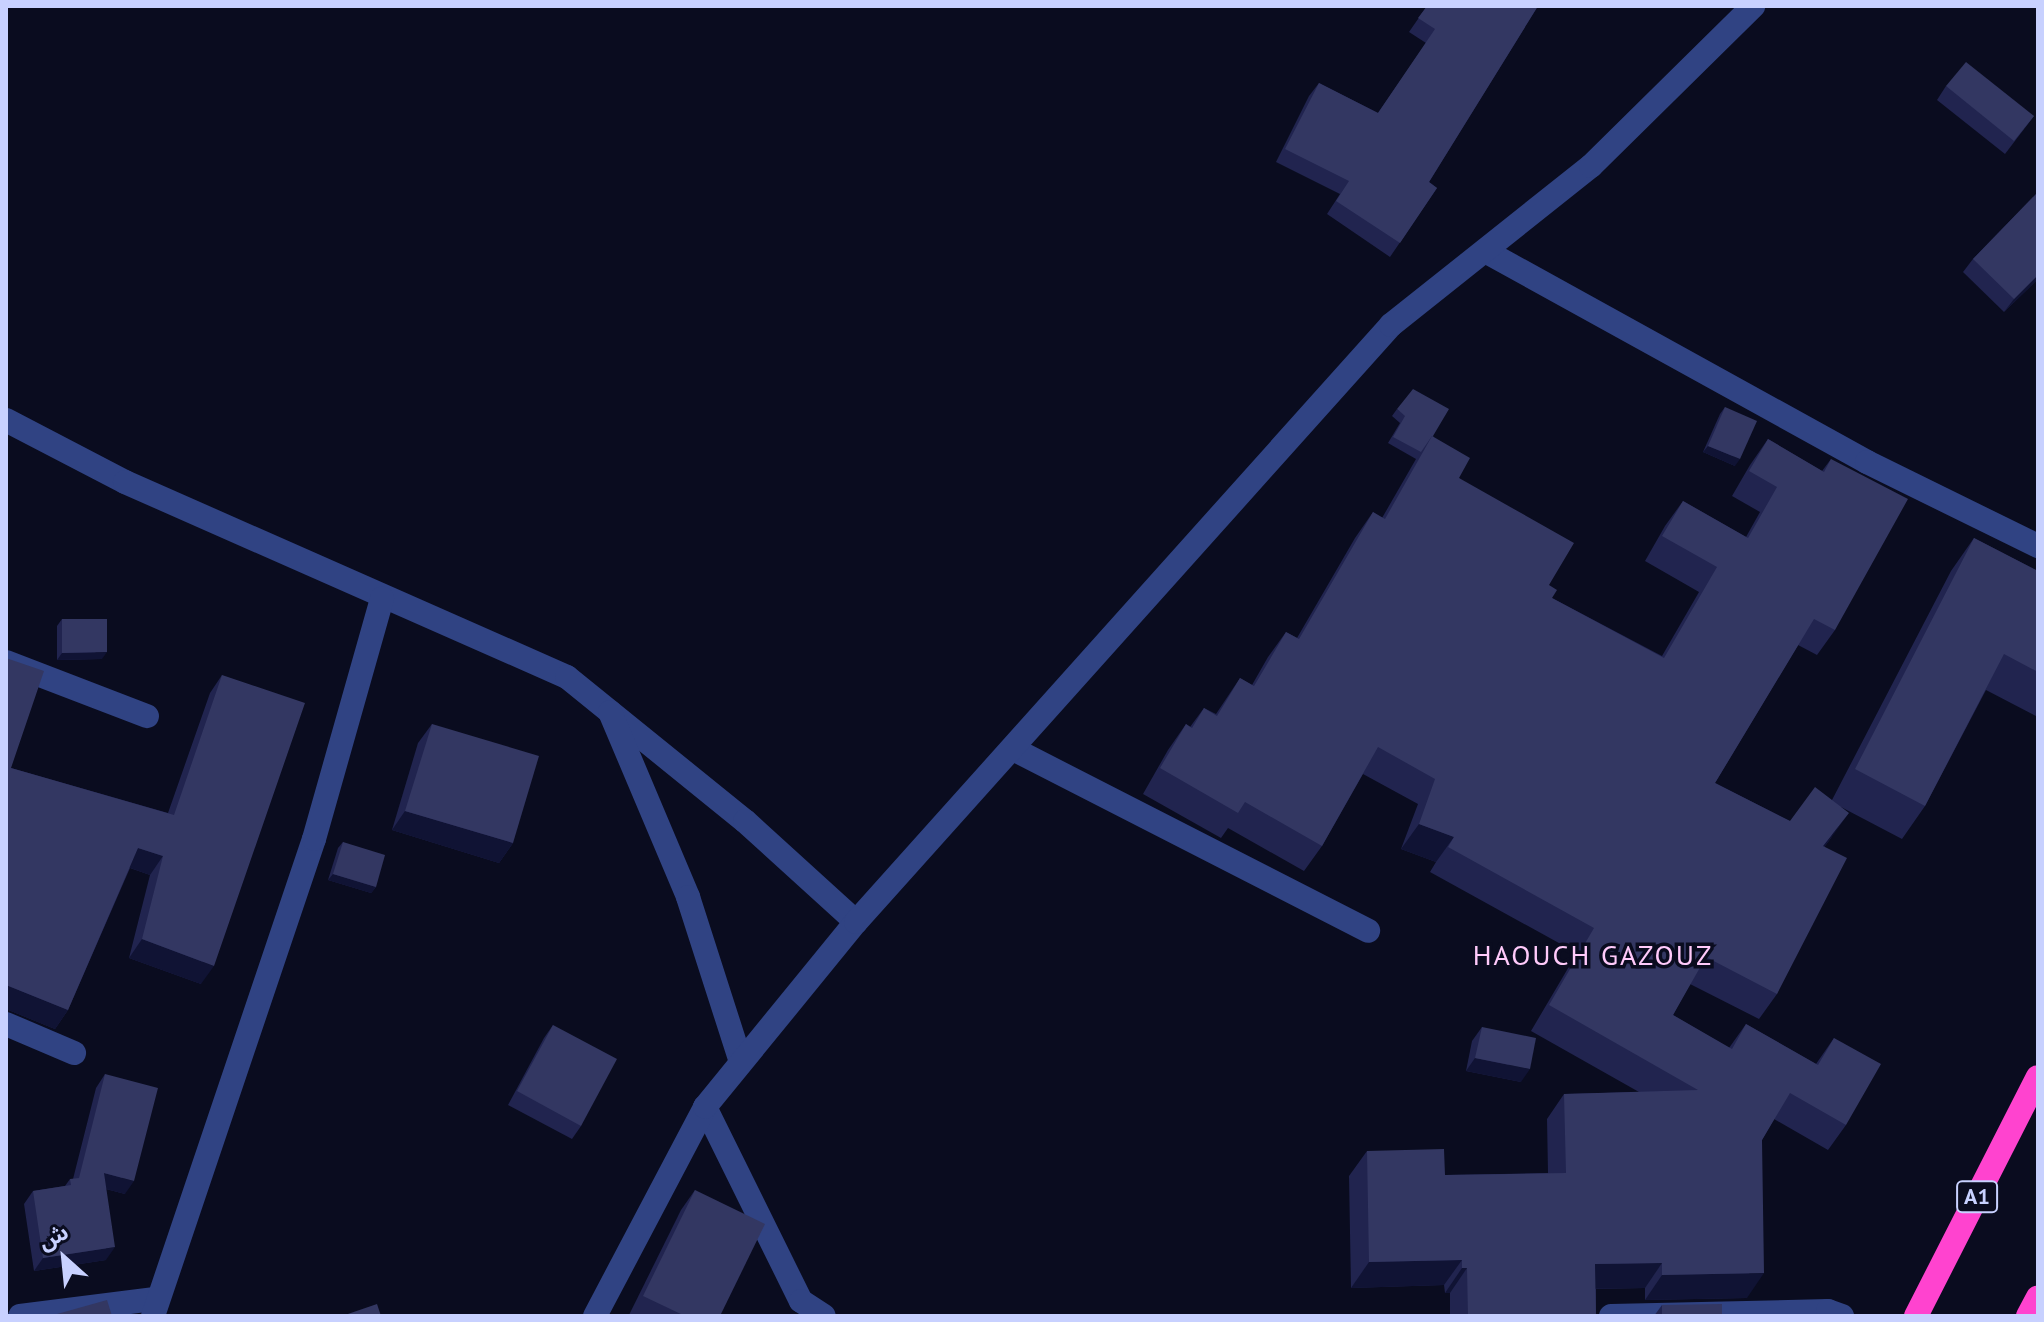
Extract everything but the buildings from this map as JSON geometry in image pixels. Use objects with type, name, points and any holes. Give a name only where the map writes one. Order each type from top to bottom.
[{"type":"highway","name":"A1","points":[[1916,1316],[2038,1077]]},
{"type":"highway","points":[[2028,1316],[2038,1297]]},
{"type":"street","points":[[595,1316],[705,1107],[740,1059],[856,922],[1391,325],[1591,166],[1753,6]]},
{"type":"street","points":[[1485,251],[1867,462],[2038,546]]},
{"type":"street","points":[[6,420],[125,482],[382,598],[546,665],[609,710],[745,821],[856,922]]},
{"type":"street","points":[[20,1316],[154,1308],[314,839],[382,598]]},
{"type":"street","points":[[6,662],[147,716]]},
{"type":"street","points":[[609,710],[688,897],[740,1059]]},
{"type":"street","points":[[1013,749],[1368,931]]},
{"type":"street","points":[[6,1024],[74,1053]]},
{"type":"street","points":[[705,1107],[801,1301],[824,1316]]},
{"type":"street","points":[[1611,1316],[1828,1311],[1842,1316]]},
{"type":"district","name":"HAOUCH GAZOUZ","points":[[1593,955]]}]
